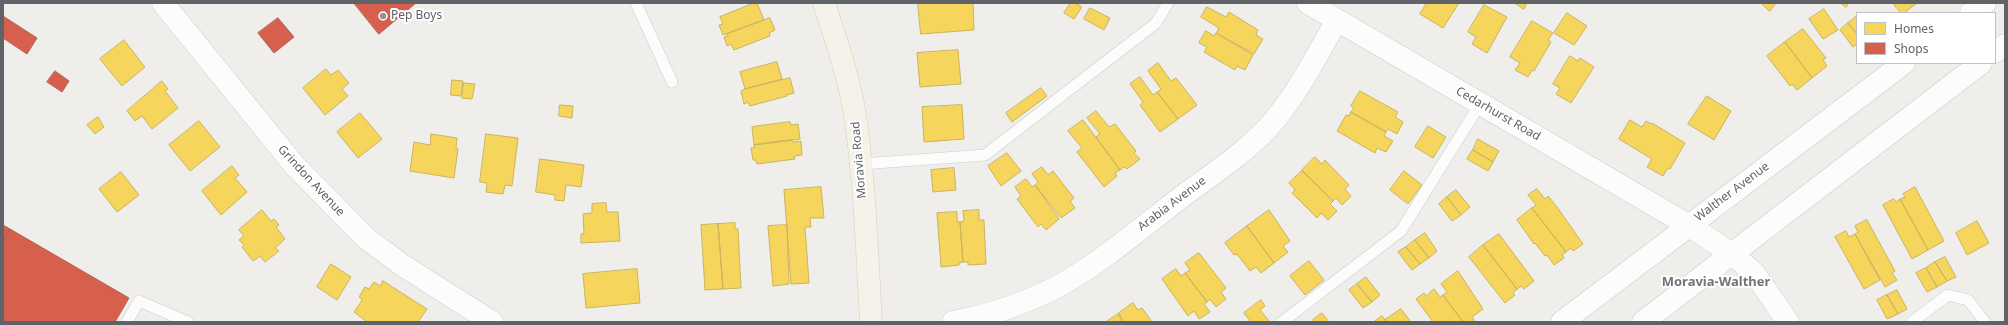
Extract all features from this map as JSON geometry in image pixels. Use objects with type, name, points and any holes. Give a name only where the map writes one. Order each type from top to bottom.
[{"type":"main road","name":"Moravia Road","points":[[824,3],[845,68],[855,114],[861,164],[872,322]]},
{"type":"street","name":"Grindon Avenue","points":[[163,3],[294,166],[366,238],[402,265],[491,322]]},
{"type":"street","name":"Cedarhurst Road","points":[[1308,3],[1688,225],[1732,254]]},
{"type":"street","points":[[1972,12],[1985,3]]},
{"type":"street","name":"Arabia Avenue","points":[[953,322],[980,317],[1017,305],[1051,290],[1115,247],[1243,151],[1272,123],[1297,92],[1337,20]]},
{"type":"street","points":[[1996,51],[2005,45]]},
{"type":"street","name":"Walther Avenue","points":[[1562,322],[1688,225],[1903,64]]},
{"type":"street","points":[[1643,322],[1980,64]]},
{"type":"street","points":[[1732,254],[1754,273],[1788,322]]},
{"type":"lane","points":[[636,3],[672,82]]},
{"type":"lane","points":[[861,164],[985,155],[1156,23],[1168,3]]},
{"type":"lane","points":[[1282,322],[1401,232],[1480,104]]},
{"type":"lane","points":[[1912,322],[1948,296],[1968,300],[1986,322]]},
{"type":"lane","points":[[127,322],[140,301],[188,322]]},
{"type":"building: Homes","points":[[757,3],[764,20],[723,35],[719,25],[723,24],[720,17]]},
{"type":"building: Homes","points":[[918,3],[973,3],[974,30],[921,34]]},
{"type":"building: Homes","points":[[1071,3],[1075,3],[1082,7],[1074,19],[1064,13]]},
{"type":"building: Homes","points":[[1427,3],[1459,3],[1443,28],[1420,14]]},
{"type":"building: Homes","points":[[1515,3],[1527,3],[1524,9]]},
{"type":"building: Homes","points":[[1761,3],[1776,3],[1770,11]]},
{"type":"building: Homes","points":[[1841,3],[1849,3],[1846,7]]},
{"type":"building: Homes","points":[[1893,3],[1917,3],[1905,12],[1900,12]]},
{"type":"building: Homes","points":[[1484,5],[1507,17],[1487,53],[1472,44],[1476,37],[1468,32]]},
{"type":"building: Homes","points":[[1207,7],[1226,17],[1229,12],[1258,30],[1256,35],[1263,39],[1254,54],[1216,33],[1219,28],[1201,17]]},
{"type":"building: Homes","points":[[1090,8],[1110,18],[1104,30],[1084,19]]},
{"type":"building: Homes","points":[[1824,9],[1838,30],[1823,39],[1809,19]]},
{"type":"building: Homes","points":[[1567,13],[1587,26],[1574,45],[1554,33]]},
{"type":"building: Homes","points":[[1856,17],[1856,33],[1848,23]]},
{"type":"building: Homes","points":[[770,18],[775,30],[769,33],[770,36],[734,50],[731,44],[727,46],[724,37],[728,36],[727,34]]},
{"type":"building: Homes","points":[[1532,21],[1553,33],[1548,40],[1551,42],[1534,71],[1532,70],[1528,77],[1515,70],[1520,63],[1510,57]]},
{"type":"building: Homes","points":[[1848,23],[1856,33],[1856,45],[1853,47],[1840,30]]},
{"type":"building: Homes","points":[[1803,29],[1826,58],[1823,60],[1827,66],[1812,78],[1785,42]]},
{"type":"building: Homes","points":[[1206,31],[1214,36],[1216,33],[1253,55],[1245,70],[1237,66],[1235,70],[1204,52],[1207,47],[1199,43]]},
{"type":"building: Homes","points":[[124,40],[145,67],[122,86],[100,59]]},
{"type":"building: Homes","points":[[1785,42],[1812,78],[1797,90],[1792,84],[1790,86],[1767,56]]},
{"type":"building: Homes","points":[[958,50],[961,84],[920,87],[917,53]]},
{"type":"building: Homes","points":[[1570,56],[1578,61],[1580,58],[1594,67],[1571,103],[1556,94],[1560,88],[1553,84]]},
{"type":"building: Homes","points":[[777,62],[782,79],[745,89],[740,72]]},
{"type":"building: Homes","points":[[1158,63],[1171,81],[1176,78],[1197,105],[1178,119],[1157,92],[1161,89],[1148,71]]},
{"type":"building: Homes","points":[[326,69],[331,75],[338,70],[349,83],[342,89],[348,96],[325,115],[303,88]]},
{"type":"building: Homes","points":[[1140,77],[1153,95],[1157,92],[1178,119],[1160,132],[1140,105],[1143,102],[1130,84]]},
{"type":"building: Homes","points":[[790,78],[794,93],[750,106],[748,102],[744,104],[741,91]]},
{"type":"building: Homes","points":[[452,80],[463,81],[461,96],[451,95]]},
{"type":"building: Homes","points":[[162,81],[168,89],[165,91],[178,108],[152,129],[142,116],[135,121],[127,111]]},
{"type":"building: Homes","points":[[464,83],[475,84],[472,99],[462,98]]},
{"type":"building: Homes","points":[[1041,88],[1047,96],[1012,122],[1006,113]]},
{"type":"building: Homes","points":[[1360,91],[1398,112],[1395,117],[1403,122],[1397,134],[1388,129],[1386,132],[1351,112],[1354,108],[1351,106]]},
{"type":"building: Homes","points":[[1707,96],[1731,111],[1714,140],[1688,124]]},
{"type":"building: Homes","points":[[560,105],[573,106],[572,118],[559,116]]},
{"type":"building: Homes","points":[[962,105],[964,139],[924,142],[922,107]]},
{"type":"building: Homes","points":[[1096,111],[1109,127],[1115,124],[1136,151],[1134,153],[1140,159],[1127,169],[1124,167],[1120,170],[1096,137],[1100,134],[1087,118]]},
{"type":"building: Homes","points":[[1351,112],[1386,132],[1384,136],[1393,141],[1386,152],[1377,148],[1375,153],[1337,131],[1346,115],[1349,116]]},
{"type":"building: Homes","points":[[360,113],[382,139],[358,158],[337,132]]},
{"type":"building: Homes","points":[[98,117],[104,127],[95,134],[87,125]]},
{"type":"building: Homes","points":[[1083,120],[1120,170],[1115,173],[1117,176],[1104,187],[1077,152],[1082,148],[1068,131]]},
{"type":"building: Homes","points":[[1630,120],[1642,127],[1646,121],[1651,124],[1652,123],[1685,143],[1670,169],[1668,168],[1663,176],[1647,167],[1652,159],[1619,139]]},
{"type":"building: Homes","points":[[199,121],[220,147],[190,171],[169,145]]},
{"type":"building: Homes","points":[[790,122],[791,125],[798,124],[800,139],[754,145],[752,127]]},
{"type":"building: Homes","points":[[1428,126],[1446,137],[1433,158],[1415,147]]},
{"type":"building: Homes","points":[[431,134],[457,138],[456,148],[458,149],[454,178],[410,171],[414,142],[430,145]]},
{"type":"building: Homes","points":[[486,134],[518,138],[512,186],[505,185],[503,194],[486,192],[487,183],[480,182]]},
{"type":"building: Homes","points":[[1478,139],[1499,151],[1493,162],[1473,150]]},
{"type":"building: Homes","points":[[792,140],[793,142],[801,141],[802,155],[794,156],[795,159],[757,164],[756,160],[753,160],[751,148],[755,147],[754,145]]},
{"type":"building: Homes","points":[[1473,150],[1493,162],[1488,171],[1467,159]]},
{"type":"building: Homes","points":[[1007,153],[1021,171],[1001,186],[988,166]]},
{"type":"building: Homes","points":[[1315,157],[1322,164],[1325,160],[1349,185],[1345,189],[1351,196],[1342,205],[1336,198],[1333,201],[1302,170]]},
{"type":"building: Homes","points":[[540,159],[584,165],[581,187],[566,185],[564,201],[555,200],[555,195],[536,192]]},
{"type":"building: Homes","points":[[232,166],[239,175],[235,178],[247,192],[221,215],[202,191]]},
{"type":"building: Homes","points":[[1042,167],[1048,175],[1053,171],[1074,198],[1070,201],[1075,208],[1061,218],[1035,185],[1038,182],[1032,174]]},
{"type":"building: Homes","points":[[954,168],[956,190],[933,192],[931,170]]},
{"type":"building: Homes","points":[[1302,171],[1333,201],[1330,204],[1337,211],[1328,220],[1321,213],[1317,218],[1292,193],[1295,190],[1289,183]]},
{"type":"building: Homes","points":[[1404,171],[1422,185],[1408,204],[1390,190]]},
{"type":"building: Homes","points":[[121,172],[139,195],[117,212],[99,189]]},
{"type":"building: Homes","points":[[1026,179],[1032,187],[1035,185],[1059,219],[1046,230],[1041,224],[1038,227],[1017,199],[1021,196],[1015,187]]},
{"type":"building: Homes","points":[[821,187],[824,218],[810,218],[811,227],[805,227],[809,283],[791,284],[784,190]]},
{"type":"building: Homes","points":[[1915,187],[1944,241],[1928,250],[1900,199],[1905,197],[1903,194]]},
{"type":"building: Homes","points":[[1537,189],[1545,199],[1548,196],[1583,244],[1573,251],[1571,248],[1566,252],[1532,208],[1536,205],[1528,195]]},
{"type":"building: Homes","points":[[1456,190],[1470,207],[1461,215],[1447,197]]},
{"type":"building: Homes","points":[[1447,197],[1461,215],[1452,221],[1439,204]]},
{"type":"building: Homes","points":[[1894,199],[1896,202],[1900,199],[1928,250],[1912,259],[1883,205]]},
{"type":"building: Homes","points":[[606,203],[607,212],[618,212],[620,241],[581,243],[581,234],[584,234],[583,214],[592,213],[592,204]]},
{"type":"building: Homes","points":[[1532,208],[1566,252],[1562,255],[1564,258],[1554,265],[1547,255],[1545,256],[1535,243],[1534,244],[1517,220]]},
{"type":"building: Homes","points":[[262,210],[271,221],[274,219],[279,225],[276,227],[285,239],[275,248],[279,251],[265,262],[260,256],[253,261],[242,247],[244,245],[239,240],[244,236],[239,230]]},
{"type":"building: Homes","points":[[979,210],[979,220],[984,220],[986,264],[968,265],[968,262],[963,262],[960,222],[964,221],[963,211]]},
{"type":"building: Homes","points":[[1269,210],[1290,241],[1283,246],[1288,252],[1274,263],[1247,226]]},
{"type":"building: Homes","points":[[957,212],[957,222],[960,222],[963,262],[959,263],[959,265],[941,267],[937,213]]},
{"type":"building: Homes","points":[[1867,220],[1895,271],[1892,273],[1897,280],[1885,287],[1855,234],[1858,232],[1855,226]]},
{"type":"building: Homes","points":[[1977,221],[1989,243],[1967,255],[1956,233]]},
{"type":"building: Homes","points":[[735,223],[735,229],[738,229],[741,288],[723,289],[718,224]]},
{"type":"building: Homes","points":[[718,224],[723,289],[705,290],[701,225]]},
{"type":"building: Homes","points":[[787,225],[789,284],[773,286],[768,226]]},
{"type":"building: Homes","points":[[1247,226],[1274,263],[1261,273],[1256,267],[1250,271],[1237,254],[1234,255],[1225,243]]},
{"type":"building: Homes","points":[[1846,231],[1849,237],[1855,234],[1880,280],[1864,289],[1835,237]]},
{"type":"building: Homes","points":[[1425,233],[1437,251],[1429,258],[1415,240]]},
{"type":"building: Homes","points":[[1499,234],[1534,281],[1524,289],[1522,286],[1517,289],[1483,245]]},
{"type":"building: Homes","points":[[1415,240],[1429,258],[1420,264],[1406,247]]},
{"type":"building: Homes","points":[[1483,245],[1517,289],[1513,293],[1515,295],[1505,303],[1469,257]]},
{"type":"building: Homes","points":[[1406,247],[1420,264],[1412,270],[1398,252]]},
{"type":"building: Homes","points":[[1199,253],[1226,288],[1221,292],[1226,299],[1216,307],[1210,299],[1207,302],[1185,273],[1190,270],[1185,263]]},
{"type":"building: Homes","points":[[1945,257],[1956,277],[1947,281],[1935,262]]},
{"type":"building: Homes","points":[[1309,261],[1324,280],[1305,295],[1290,276]]},
{"type":"building: Homes","points":[[1935,262],[1947,281],[1937,287],[1926,268]]},
{"type":"building: Homes","points":[[331,264],[351,277],[337,300],[317,287]]},
{"type":"building: Homes","points":[[1926,268],[1937,287],[1927,292],[1916,273]]},
{"type":"building: Homes","points":[[637,269],[640,303],[586,308],[583,274]]},
{"type":"building: Homes","points":[[1176,269],[1181,276],[1185,273],[1207,302],[1204,304],[1210,312],[1199,319],[1194,311],[1188,316],[1162,279]]},
{"type":"building: Homes","points":[[1458,271],[1483,309],[1472,317],[1475,322],[1463,322],[1443,295],[1447,292],[1441,284]]},
{"type":"building: Homes","points":[[1366,277],[1380,295],[1372,302],[1357,284]]},
{"type":"building: Homes","points":[[383,281],[427,309],[418,322],[367,322],[354,312],[361,302],[362,299],[359,297],[365,287],[369,289],[374,282],[380,286]]},
{"type":"building: Homes","points":[[1357,284],[1372,302],[1363,308],[1349,290]]},
{"type":"building: Homes","points":[[1434,289],[1440,297],[1443,295],[1463,322],[1433,322],[1416,299],[1424,293],[1426,296]]},
{"type":"building: Homes","points":[[1897,290],[1907,309],[1898,314],[1887,295]]},
{"type":"building: Homes","points":[[1887,295],[1898,314],[1887,319],[1877,300]]},
{"type":"building: Homes","points":[[1261,300],[1265,306],[1260,310],[1270,322],[1251,322],[1244,313]]},
{"type":"building: Homes","points":[[1133,303],[1138,310],[1142,308],[1152,322],[1123,322],[1119,313]]},
{"type":"building: Homes","points":[[1401,309],[1411,322],[1387,322],[1385,320]]},
{"type":"building: Homes","points":[[1322,313],[1329,322],[1314,322],[1313,320]]},
{"type":"building: Homes","points":[[1118,314],[1123,322],[1106,322]]},
{"type":"building: Homes","points":[[1382,316],[1387,322],[1374,322]]},
{"type":"building: Shops","name":"Pep Boys","points":[[354,3],[416,3],[379,34]]},
{"type":"building: Shops","points":[[3,16],[37,38],[27,54],[3,38]]},
{"type":"building: Shops","points":[[278,18],[294,37],[274,53],[258,33]]},
{"type":"building: Shops","points":[[55,71],[69,81],[62,92],[47,82]]},
{"type":"building: Shops","points":[[3,225],[10,229],[3,242]]},
{"type":"building: Shops","points":[[10,229],[129,298],[115,322],[3,322],[3,242]]},
{"type":"place","name":"Pep Boys","points":[[383,16]]},
{"type":"district","name":"Moravia-Walther","points":[[1716,282]]}]
